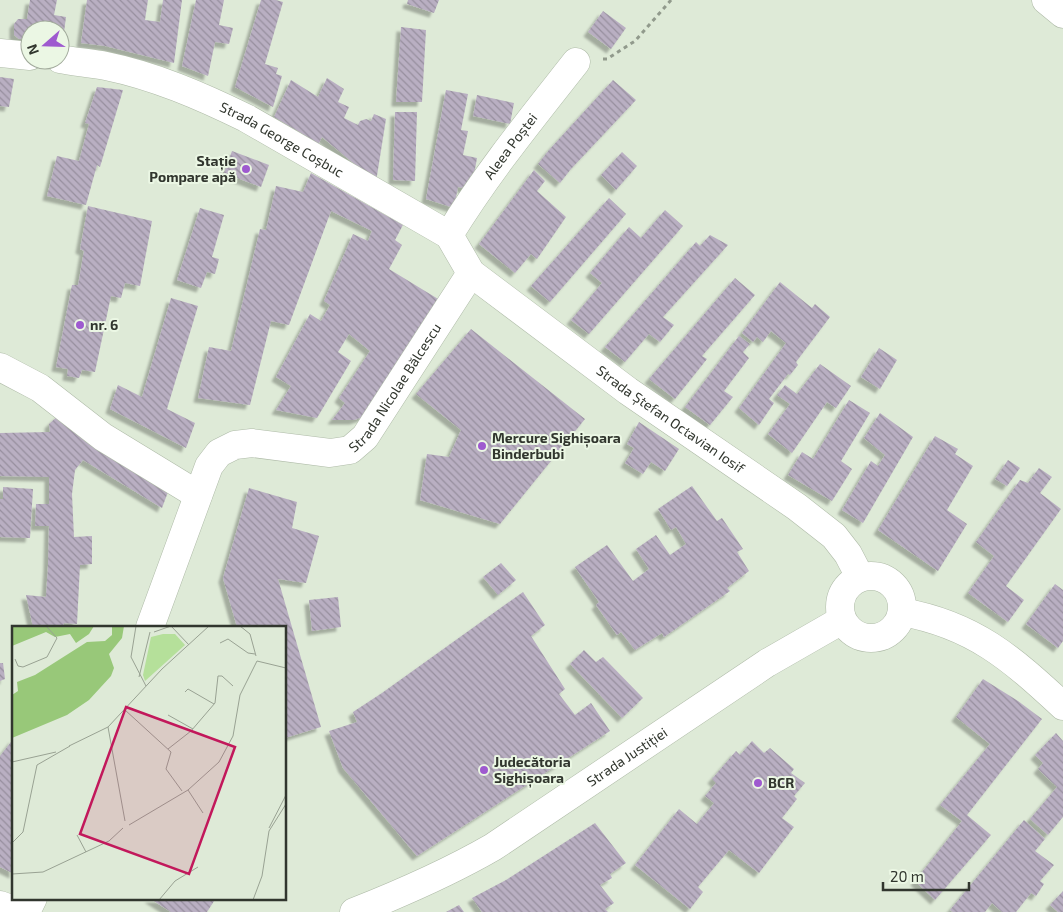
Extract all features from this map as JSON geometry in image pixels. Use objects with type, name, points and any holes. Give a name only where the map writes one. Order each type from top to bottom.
[{"type":"street","points":[[1046,0],[1063,14]]},
{"type":"street","points":[[0,53],[20,55]]},
{"type":"street","name":"Strada George Coșbuc","points":[[70,61],[106,66],[157,80],[220,106],[246,118],[449,234]]},
{"type":"street","name":"Aleea Poștei","points":[[449,234],[500,159],[576,62]]},
{"type":"street","points":[[449,234],[470,273]]},
{"type":"street","name":"Strada Nicolae Bălcescu","points":[[150,626],[209,466],[220,453],[235,445],[252,443],[330,453],[350,450],[364,437],[470,273]]},
{"type":"street","name":"Strada Ștefan Octavian Iosif","points":[[470,273],[628,391],[797,508],[834,536],[848,554],[860,577]]},
{"type":"street","points":[[0,367],[40,388],[103,437],[198,495]]},
{"type":"street","points":[[871,575],[882,577],[891,582],[902,600],[902,612],[899,622],[885,636],[865,638],[848,628],[842,620],[840,601],[850,582],[860,577],[871,575]]},
{"type":"street","points":[[902,612],[928,616],[953,625],[978,638],[1008,658],[1063,706]]},
{"type":"street","name":"Strada Justiției","points":[[354,912],[418,886],[460,866],[767,663],[842,620]]},
{"type":"street","points":[[26,912],[32,900]]},
{"type":"street","points":[[0,904],[19,912]]},
{"type":"path","points":[[576,62],[608,59],[635,41],[671,0]]},
{"type":"building","points":[[30,0],[57,0],[54,15],[66,17],[66,20],[20,20],[19,39],[14,35],[14,24],[18,19],[27,19]]},
{"type":"building","points":[[87,0],[148,0],[145,20],[160,22],[163,0],[182,0],[174,63],[105,46],[81,43]]},
{"type":"building","points":[[196,0],[224,0],[219,25],[233,28],[229,44],[215,42],[208,76],[182,66]]},
{"type":"building","points":[[261,0],[283,2],[265,64],[278,68],[276,74],[282,76],[273,107],[235,87]]},
{"type":"building","points":[[408,0],[439,0],[434,13],[407,4]]},
{"type":"building","points":[[603,11],[626,28],[611,49],[588,32]]},
{"type":"building","points":[[401,27],[426,30],[422,102],[396,102]]},
{"type":"building","points":[[0,77],[14,79],[9,107],[0,106]]},
{"type":"building","points":[[327,78],[344,89],[338,102],[349,107],[344,118],[358,125],[360,121],[366,119],[371,121],[374,114],[386,119],[376,182],[322,137],[316,149],[298,139],[301,133],[274,117],[291,80],[318,97]]},
{"type":"building","points":[[613,80],[636,100],[560,183],[538,164]]},
{"type":"building","points":[[97,87],[123,90],[100,167],[97,165],[86,205],[47,196],[57,156],[79,161],[89,124],[85,123]]},
{"type":"building","points":[[446,90],[468,94],[461,130],[468,131],[463,155],[477,158],[472,186],[467,189],[458,187],[454,208],[426,199]]},
{"type":"building","points":[[477,95],[514,103],[510,124],[473,116]]},
{"type":"building","points":[[395,112],[417,112],[415,181],[393,180]]},
{"type":"building","name":"Stație Pompare apă","points":[[232,151],[269,165],[261,187],[224,173]]},
{"type":"building","points":[[622,152],[637,166],[616,190],[601,175]]},
{"type":"building","points":[[534,170],[545,181],[537,191],[566,217],[537,259],[531,254],[515,273],[479,244]]},
{"type":"building","points":[[311,173],[403,225],[395,240],[402,245],[389,269],[443,302],[363,417],[354,420],[332,420],[345,403],[339,398],[370,351],[349,334],[338,352],[351,361],[317,418],[276,410],[291,386],[276,377],[310,314],[321,321],[330,305],[324,301],[353,234],[368,241],[372,231],[331,211],[289,325],[271,321],[250,405],[198,398],[209,347],[231,351],[260,229],[266,230],[276,186],[303,192]]},
{"type":"building","points":[[609,198],[626,214],[550,302],[531,286]]},
{"type":"building","points":[[88,206],[152,221],[140,286],[125,283],[121,298],[111,296],[95,372],[82,370],[79,378],[67,376],[68,369],[56,367],[72,285],[78,285],[84,251],[80,249]]},
{"type":"building","points":[[200,208],[224,215],[212,257],[219,259],[215,274],[207,272],[201,288],[177,280]]},
{"type":"building","points":[[665,210],[683,226],[589,334],[571,320],[602,283],[590,273],[629,227],[641,238]]},
{"type":"building","points":[[710,235],[728,245],[663,317],[674,325],[660,342],[649,334],[625,362],[605,347],[696,242],[700,246]]},
{"type":"building","points":[[735,278],[755,295],[702,356],[707,359],[675,399],[649,379]]},
{"type":"building","points":[[780,282],[812,308],[815,304],[830,317],[796,362],[798,365],[790,375],[788,374],[769,399],[774,403],[759,425],[739,408],[786,343],[771,331],[763,342],[757,337],[753,342],[742,333]]},
{"type":"building","points":[[171,298],[198,306],[167,409],[195,423],[186,448],[110,409],[118,385],[142,397]]},
{"type":"building","points":[[471,329],[585,419],[500,524],[420,500],[427,454],[449,457],[461,430],[416,394]]},
{"type":"building","points":[[739,336],[750,344],[743,352],[749,358],[724,391],[733,397],[710,425],[685,407]]},
{"type":"building","points":[[879,348],[897,360],[880,389],[861,377]]},
{"type":"building","points":[[820,364],[851,386],[836,408],[827,402],[792,453],[768,434],[790,404],[777,395],[785,385],[797,394]]},
{"type":"building","points":[[849,400],[870,413],[841,461],[852,469],[832,501],[788,475],[802,452],[813,459]]},
{"type":"building","points":[[880,413],[913,437],[863,523],[842,510],[871,461],[878,466],[885,455],[864,438]]},
{"type":"building","points":[[60,414],[88,443],[168,492],[162,508],[83,460],[75,470],[72,494],[74,537],[92,536],[92,564],[80,565],[77,624],[64,623],[63,626],[33,626],[26,595],[46,597],[49,526],[35,526],[36,504],[49,504],[49,477],[0,476],[0,433],[50,432],[49,424]]},
{"type":"building","points":[[639,422],[679,449],[665,471],[651,462],[643,474],[625,463],[634,448],[627,444]]},
{"type":"building","points":[[935,436],[958,449],[955,454],[973,466],[947,510],[967,524],[938,571],[878,530]]},
{"type":"building","points":[[1008,460],[1020,468],[1007,486],[995,479]]},
{"type":"building","points":[[1039,468],[1052,477],[1040,493],[1061,509],[1006,586],[1024,600],[1008,622],[968,593],[994,556],[976,542],[1020,480],[1028,483]]},
{"type":"building","points":[[692,486],[717,521],[722,518],[743,549],[737,552],[749,571],[727,588],[730,591],[664,637],[662,633],[635,650],[621,632],[617,635],[596,605],[599,602],[575,567],[607,545],[633,581],[649,569],[636,549],[656,535],[670,555],[686,544],[676,527],[671,530],[658,509]]},
{"type":"building","points":[[3,487],[33,489],[30,538],[0,537],[0,499],[3,499]]},
{"type":"building","points":[[249,488],[297,502],[292,528],[319,536],[306,583],[278,579],[321,727],[286,738],[286,626],[237,626],[223,578]]},
{"type":"building","points":[[501,563],[516,580],[498,595],[483,577]]},
{"type":"building","points":[[1055,584],[1063,590],[1063,641],[1058,648],[1026,624]]},
{"type":"building","points":[[523,592],[545,625],[531,636],[565,689],[559,694],[575,715],[591,703],[610,731],[417,856],[343,768],[329,731],[357,722],[353,712]]},
{"type":"building","points":[[338,597],[341,627],[312,631],[309,600]]},
{"type":"building","points":[[584,650],[596,662],[603,657],[643,698],[622,718],[570,664]]},
{"type":"building","points":[[0,663],[3,663],[5,679],[0,681]]},
{"type":"building","points":[[983,679],[1042,719],[967,815],[991,835],[935,900],[915,881],[962,821],[940,805],[990,744],[956,717]]},
{"type":"building","points":[[1056,733],[1063,741],[1063,817],[1048,835],[1030,819],[1057,787],[1038,769],[1043,763],[1035,755]]},
{"type":"building","points":[[12,741],[12,873],[0,867],[0,756]]},
{"type":"building","points":[[752,741],[764,753],[770,748],[794,769],[791,773],[805,783],[794,796],[797,799],[782,818],[794,827],[759,873],[729,850],[698,887],[703,892],[690,909],[635,865],[679,809],[697,824],[714,803],[705,796],[716,783],[712,779],[736,751],[740,755]]},
{"type":"building","points":[[1024,820],[1045,839],[1035,851],[1054,865],[1040,881],[1044,884],[1036,896],[1031,893],[1016,912],[1002,912],[992,903],[985,912],[953,912],[950,910]]},
{"type":"building","points":[[595,823],[626,863],[610,874],[612,878],[600,885],[614,903],[605,909],[608,912],[482,912],[472,898],[506,880]]},
{"type":"building","points":[[1063,891],[1063,912],[1058,912],[1050,905]]},
{"type":"building","points":[[152,900],[215,900],[207,912],[171,912]]},
{"type":"building","points":[[459,905],[464,912],[446,912]]},
{"type":"place","name":"Stație Pompare apă","points":[[246,169]]},
{"type":"place","name":"nr. 6","points":[[80,325]]},
{"type":"place","name":"Mercure Sighișoara Binderbubi","points":[[482,446]]},
{"type":"place","name":"Judecătoria Sighișoara","points":[[484,770]]},
{"type":"place","name":"BCR","points":[[758,783]]}]
